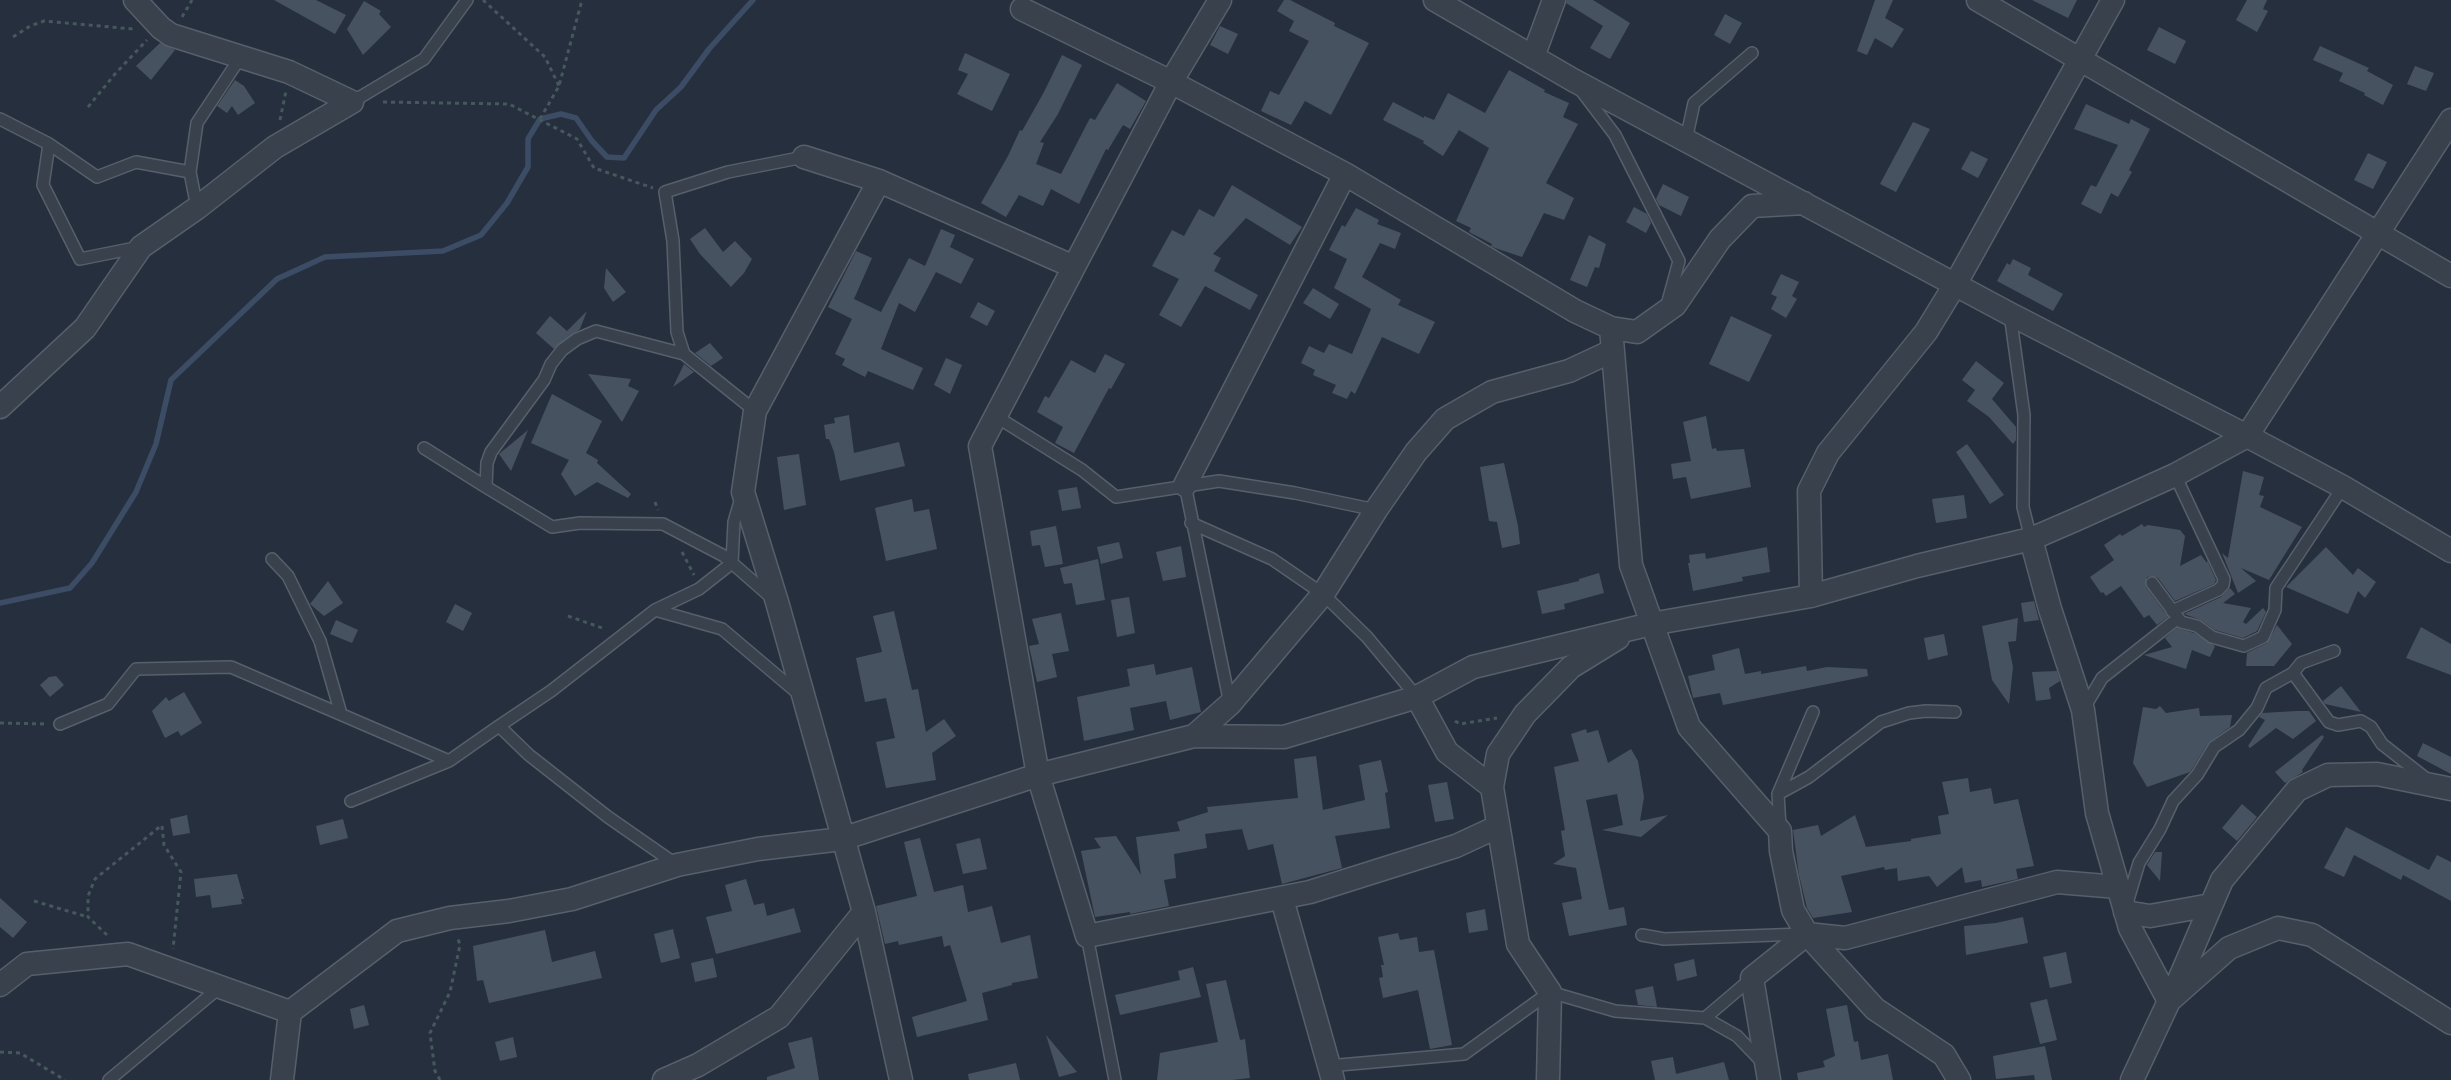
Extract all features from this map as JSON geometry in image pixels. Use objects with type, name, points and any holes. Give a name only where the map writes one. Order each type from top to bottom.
[{"type":"street","points":[[135,0],[161,28],[171,34],[240,58],[289,72],[352,102]]},
{"type":"street","points":[[1220,0],[1171,82],[997,417],[980,446],[1038,775],[1086,936],[1282,899],[1456,846],[1497,828]]},
{"type":"street","points":[[1435,0],[1573,80],[1956,283],[2010,314],[2343,487],[2451,551]]},
{"type":"street","points":[[1532,57],[1554,0]]},
{"type":"street","points":[[1978,0],[2451,276]]},
{"type":"street","points":[[1811,596],[1809,491],[1828,453],[1926,332],[1956,283],[2113,0]]},
{"type":"street","points":[[1022,9],[1171,82],[1345,174],[1575,311],[1611,328],[1637,332],[1675,305],[1720,239],[1752,206],[1804,203]]},
{"type":"street","points":[[0,407],[85,328],[141,247],[198,208],[275,147],[352,102]]},
{"type":"street","points":[[282,1080],[290,1012],[397,931],[450,918],[509,911],[572,899],[677,865],[758,849],[842,839],[1038,775],[1194,736],[1284,737],[1417,697],[1473,667],[1642,626],[1811,596],[1918,566],[2031,539],[2175,475],[2247,436],[2451,120]]},
{"type":"street","points":[[804,158],[879,182],[1074,266]]},
{"type":"street","points":[[1185,485],[1345,174]]},
{"type":"street","points":[[879,182],[755,411],[743,492],[777,602],[864,912],[901,1080]]},
{"type":"street","points":[[1611,328],[1631,565],[1642,626],[1689,727],[1780,831],[1781,851],[1793,910],[1807,934],[1875,1009],[1944,1055],[1959,1080]]},
{"type":"street","points":[[1194,736],[1230,704],[1323,594],[1376,510],[1416,452],[1445,419],[1492,392],[1569,371],[1612,351]]},
{"type":"street","points":[[2031,539],[2050,609],[2083,710],[2097,813],[2125,912],[2130,928],[2169,1001]]},
{"type":"street","points":[[1548,1080],[1550,992],[1518,944],[1497,828],[1492,787],[1498,754],[1525,714],[1571,667],[1642,626]]},
{"type":"street","points":[[1417,697],[1447,752],[1492,787]]},
{"type":"street","points":[[2132,1080],[2222,880],[2297,790],[2328,776],[2377,774],[2443,787]]},
{"type":"street","points":[[1768,1073],[1752,978],[1807,934],[1844,938],[2057,882],[2118,887]]},
{"type":"street","points":[[1282,899],[1331,1073]]},
{"type":"street","points":[[2125,912],[2150,916],[2211,905]]},
{"type":"street","points":[[664,1080],[700,1072],[779,1017],[864,912]]},
{"type":"street","points":[[2169,1001],[2229,948],[2278,928],[2312,935],[2451,1023]]},
{"type":"street","points":[[0,985],[27,964],[128,954],[290,1012]]},
{"type":"lane","points":[[352,102],[424,59],[467,0]]},
{"type":"lane","points":[[1686,140],[1694,103],[1752,53]]},
{"type":"lane","points":[[198,208],[190,172],[198,123],[240,58]]},
{"type":"lane","points":[[1573,80],[1615,135],[1679,261],[1666,312]]},
{"type":"lane","points":[[0,119],[49,144],[97,177],[136,162],[190,172]]},
{"type":"lane","points":[[49,144],[43,185],[80,259],[141,247]]},
{"type":"lane","points":[[684,354],[677,332],[673,241],[665,192],[728,172],[804,158]]},
{"type":"lane","points":[[2010,314],[2024,415],[2023,507],[2031,539]]},
{"type":"lane","points":[[486,487],[487,463],[491,452],[544,380],[551,364],[562,350],[577,339],[596,331],[684,354],[755,411]]},
{"type":"lane","points":[[997,417],[1082,470],[1116,497],[1219,481],[1295,493],[1376,510]]},
{"type":"lane","points":[[424,448],[552,527],[580,523],[663,524],[724,556],[777,602]]},
{"type":"lane","points":[[2083,710],[2102,678],[2175,615],[2218,590],[2223,585],[2224,579],[2175,475]]},
{"type":"lane","points":[[1185,485],[1191,523],[1230,704]]},
{"type":"lane","points":[[2152,583],[2175,615],[2197,626],[2212,637],[2244,646],[2264,637],[2275,610],[2276,588],[2343,487]]},
{"type":"lane","points":[[732,563],[734,522],[743,492]]},
{"type":"lane","points":[[1191,523],[1272,559],[1323,594],[1367,637],[1417,697]]},
{"type":"lane","points":[[272,559],[288,576],[320,641],[341,714]]},
{"type":"lane","points":[[351,801],[449,761],[551,691],[655,610],[699,588],[732,563]]},
{"type":"lane","points":[[655,610],[722,629],[803,698]]},
{"type":"lane","points":[[2125,912],[2139,863],[2160,829],[2173,801],[2197,775],[2214,747],[2238,730],[2257,708],[2266,688],[2293,673],[2301,663],[2334,651]]},
{"type":"lane","points":[[60,724],[108,704],[136,669],[231,667],[449,761]]},
{"type":"lane","points":[[2293,673],[2329,722],[2338,725],[2361,721],[2370,726],[2382,744],[2443,787]]},
{"type":"lane","points":[[1778,794],[1810,777],[1856,739],[1882,722],[1909,713],[1926,711],[1955,712]]},
{"type":"lane","points":[[1780,831],[1778,794],[1813,712]]},
{"type":"lane","points":[[499,726],[529,755],[608,817],[677,865]]},
{"type":"lane","points":[[1642,935],[1664,939],[1807,934]]},
{"type":"lane","points":[[1086,936],[1115,1080]]},
{"type":"lane","points":[[1705,1018],[1752,978]]},
{"type":"lane","points":[[109,1080],[220,988]]},
{"type":"lane","points":[[1331,1073],[1464,1054],[1550,992],[1615,1012],[1705,1018],[1738,1036],[1768,1073]]},
{"type":"path","points":[[483,0],[546,57],[559,86]]},
{"type":"path","points":[[540,119],[559,86],[582,0]]},
{"type":"path","points":[[13,37],[30,26],[44,21],[122,29],[161,28]]},
{"type":"path","points":[[88,107],[138,47],[161,28]]},
{"type":"path","points":[[275,147],[289,72]]},
{"type":"path","points":[[352,102],[509,104],[577,139],[594,168],[665,192]]},
{"type":"path","points":[[655,502],[663,524],[690,563],[699,588]]},
{"type":"path","points":[[568,616],[597,628],[625,633]]},
{"type":"path","points":[[1452,719],[1460,724],[1525,714]]},
{"type":"path","points":[[0,723],[60,724]]},
{"type":"path","points":[[88,917],[88,896],[95,879],[162,825],[164,845],[181,872],[171,968]]},
{"type":"path","points":[[34,901],[88,917],[128,954]]},
{"type":"path","points":[[440,1080],[434,1071],[430,1033],[450,992],[460,945],[450,918]]},
{"type":"path","points":[[0,1052],[20,1053],[66,1080]]},
{"type":"building","points":[[274,0],[316,0],[346,15],[335,34]]},
{"type":"building","points":[[1284,0],[1290,0],[1335,23],[1334,26],[1369,43],[1331,115],[1305,101],[1291,125],[1261,111],[1270,91],[1279,95],[1309,41],[1289,31],[1294,21],[1277,11]]},
{"type":"building","points":[[1567,0],[1593,0],[1630,23],[1610,59],[1590,48],[1603,26],[1566,3]]},
{"type":"building","points":[[1875,0],[1893,0],[1885,18],[1904,29],[1892,48],[1875,38],[1867,55],[1857,51]]},
{"type":"building","points":[[2032,0],[2077,0],[2068,18]]},
{"type":"building","points":[[2247,0],[2267,0],[2263,9],[2268,11],[2257,32],[2236,20]]},
{"type":"building","points":[[364,1],[381,11],[379,14],[391,27],[363,55],[347,29]]},
{"type":"building","points":[[1725,14],[1742,23],[1730,44],[1714,35]]},
{"type":"building","points":[[1220,26],[1238,34],[1228,54],[1210,45]]},
{"type":"building","points":[[2159,27],[2186,41],[2175,64],[2147,50]]},
{"type":"building","points":[[160,43],[175,50],[151,80],[136,66]]},
{"type":"building","points":[[2320,46],[2369,68],[2367,71],[2393,85],[2383,105],[2364,95],[2365,93],[2339,81],[2343,73],[2313,60]]},
{"type":"building","points":[[965,53],[1010,74],[992,111],[957,94],[968,74],[958,70]]},
{"type":"building","points":[[1062,55],[1082,65],[1058,114],[1040,142],[1044,143],[1036,164],[1061,174],[1090,118],[1095,120],[1117,83],[1146,101],[1130,129],[1123,125],[1108,150],[1106,149],[1079,204],[1051,189],[1043,206],[1019,195],[1006,217],[981,203],[1008,156],[1020,130],[1022,131],[1044,92]]},
{"type":"building","points":[[2415,66],[2434,73],[2426,91],[2407,84]]},
{"type":"building","points":[[1509,70],[1545,90],[1544,92],[1569,103],[1563,117],[1578,124],[1546,183],[1574,198],[1564,220],[1544,213],[1522,257],[1491,246],[1492,244],[1469,232],[1471,228],[1456,221],[1489,148],[1459,130],[1443,156],[1423,143],[1424,141],[1383,120],[1393,102],[1424,118],[1424,116],[1434,120],[1448,93],[1485,113]]},
{"type":"building","points":[[235,80],[244,86],[255,103],[238,115],[232,106],[227,113],[217,106]]},
{"type":"building","points":[[2086,104],[2129,124],[2131,119],[2150,129],[2129,170],[2132,172],[2118,197],[2111,193],[2101,214],[2081,204],[2091,185],[2096,187],[2118,145],[2074,129]]},
{"type":"building","points":[[1913,122],[1930,129],[1896,192],[1880,184]]},
{"type":"building","points":[[1971,151],[1988,159],[1978,178],[1961,169]]},
{"type":"building","points":[[2368,153],[2387,162],[2373,189],[2354,180]]},
{"type":"building","points":[[1663,184],[1689,197],[1681,216],[1659,205],[1656,199]]},
{"type":"building","points":[[1232,185],[1302,227],[1290,245],[1246,218],[1213,254],[1221,258],[1214,271],[1258,295],[1250,310],[1205,286],[1181,327],[1159,315],[1179,279],[1152,266],[1172,230],[1184,236],[1199,209],[1214,217]]},
{"type":"building","points":[[1634,207],[1647,214],[1651,223],[1646,233],[1626,222]]},
{"type":"building","points":[[1356,208],[1379,220],[1377,224],[1401,233],[1395,249],[1380,243],[1362,277],[1401,300],[1398,305],[1435,322],[1419,354],[1382,337],[1355,394],[1351,391],[1347,399],[1332,393],[1336,385],[1313,375],[1315,370],[1301,363],[1309,346],[1324,353],[1329,344],[1352,354],[1371,309],[1334,288],[1347,259],[1329,250],[1342,225],[1345,227]]},
{"type":"building","points":[[705,228],[723,252],[735,241],[752,259],[744,273],[731,287],[700,254],[690,239]]},
{"type":"building","points":[[941,229],[955,235],[950,247],[974,259],[961,284],[936,272],[915,312],[899,303],[881,349],[923,368],[913,390],[868,371],[865,377],[842,365],[845,359],[835,354],[852,319],[828,307],[856,251],[872,258],[854,299],[881,312],[909,258],[925,266]]},
{"type":"building","points":[[1589,235],[1606,244],[1599,268],[1595,267],[1587,287],[1570,280]]},
{"type":"building","points":[[2013,259],[2031,268],[2028,275],[2063,294],[2053,311],[1997,281],[2007,263],[2010,265]]},
{"type":"building","points":[[606,268],[626,292],[613,302],[604,288]]},
{"type":"building","points":[[1781,274],[1799,282],[1792,296],[1797,299],[1786,318],[1771,309],[1777,297],[1771,294]]},
{"type":"building","points":[[1313,288],[1339,304],[1330,319],[1303,303]]},
{"type":"building","points":[[978,302],[995,311],[987,326],[970,317]]},
{"type":"building","points":[[587,311],[580,329],[554,349],[536,333],[550,316],[567,331]]},
{"type":"building","points":[[1731,316],[1772,335],[1749,382],[1709,364]]},
{"type":"building","points":[[710,343],[723,358],[711,366],[695,353]]},
{"type":"building","points":[[1105,354],[1125,364],[1111,389],[1109,388],[1074,453],[1055,443],[1063,427],[1037,412],[1045,396],[1049,398],[1071,360],[1095,373]]},
{"type":"building","points":[[946,358],[962,365],[950,394],[934,385]]},
{"type":"building","points":[[1976,361],[2004,383],[1992,399],[2016,427],[2016,440],[2013,444],[1989,417],[1967,401],[1975,390],[1962,380]]},
{"type":"building","points":[[684,364],[694,372],[673,387]]},
{"type":"building","points":[[588,374],[631,379],[628,386],[639,391],[622,422]]},
{"type":"building","points":[[552,394],[602,421],[586,453],[598,460],[597,463],[631,494],[628,498],[597,482],[575,496],[561,474],[569,460],[531,443]]},
{"type":"building","points":[[849,415],[854,453],[899,442],[905,466],[840,481],[834,452],[829,439],[826,439],[824,425],[835,423],[834,418]]},
{"type":"building","points":[[1706,416],[1712,449],[1716,448],[1717,451],[1744,449],[1751,487],[1691,499],[1686,477],[1673,479],[1671,464],[1691,461],[1683,422]]},
{"type":"building","points":[[528,430],[511,471],[499,454]]},
{"type":"building","points":[[1967,444],[2004,495],[1990,504],[1956,452]]},
{"type":"building","points":[[799,454],[806,505],[784,510],[777,457]]},
{"type":"building","points":[[1504,463],[1518,526],[1520,544],[1502,548],[1497,522],[1489,521],[1480,467]]},
{"type":"building","points":[[2243,471],[2264,477],[2259,495],[2264,496],[2260,507],[2302,527],[2269,580],[2241,568],[2256,581],[2238,593],[2222,553],[2228,558]]},
{"type":"building","points":[[1077,487],[1081,508],[1062,511],[1058,490]]},
{"type":"building","points":[[1964,495],[1967,518],[1936,523],[1932,499]]},
{"type":"building","points":[[912,499],[914,512],[929,509],[937,549],[886,561],[875,508]]},
{"type":"building","points":[[2142,524],[2144,527],[2148,525],[2180,530],[2185,536],[2180,566],[2201,555],[2207,563],[2207,560],[2216,580],[2214,584],[2175,601],[2158,578],[2147,577],[2146,587],[2168,617],[2157,625],[2149,615],[2144,618],[2121,586],[2106,596],[2103,592],[2101,593],[2090,577],[2114,560],[2104,545],[2120,534],[2122,536]]},
{"type":"building","points":[[1056,526],[1063,564],[1045,567],[1040,545],[1032,546],[1030,531]]},
{"type":"building","points":[[1119,542],[1123,558],[1101,564],[1097,547]]},
{"type":"building","points":[[1181,546],[1186,577],[1163,581],[1156,552]]},
{"type":"building","points":[[1767,547],[1770,572],[1742,577],[1743,581],[1693,591],[1688,563],[1690,563],[1689,555],[1705,553],[1706,559]]},
{"type":"building","points":[[2326,547],[2353,575],[2358,568],[2376,582],[2365,598],[2358,591],[2348,614],[2286,587]]},
{"type":"building","points":[[1098,559],[1105,600],[1076,605],[1072,583],[1064,584],[1060,568]]},
{"type":"building","points":[[1599,573],[1604,593],[1564,604],[1565,609],[1542,614],[1537,591],[1579,581],[1579,579]]},
{"type":"building","points":[[328,581],[343,603],[324,616],[310,604]]},
{"type":"building","points":[[2230,588],[2235,594],[2223,603],[2251,608],[2243,622],[2246,624],[2263,608],[2266,612],[2257,631],[2243,638],[2215,630],[2201,620],[2184,614],[2221,597]]},
{"type":"building","points":[[1129,597],[1135,633],[1117,637],[1111,600]]},
{"type":"building","points":[[2034,601],[2039,620],[2024,622],[2021,603]]},
{"type":"building","points":[[455,604],[472,613],[463,631],[446,622]]},
{"type":"building","points":[[894,611],[912,690],[918,689],[926,732],[944,719],[956,736],[932,753],[936,780],[886,788],[876,742],[895,738],[886,698],[865,702],[856,658],[882,652],[873,616]]},
{"type":"building","points":[[1061,613],[1069,651],[1052,654],[1057,677],[1037,682],[1029,646],[1039,644],[1032,619]]},
{"type":"building","points":[[2018,618],[2016,641],[2008,642],[2013,667],[2009,704],[1992,680],[1982,626]]},
{"type":"building","points":[[336,620],[358,630],[352,643],[330,634]]},
{"type":"building","points":[[2277,625],[2292,644],[2274,666],[2246,666],[2247,653],[2267,643]]},
{"type":"building","points":[[2421,627],[2451,644],[2451,675],[2406,658]]},
{"type":"building","points":[[2177,628],[2194,633],[2215,646],[2210,657],[2192,650],[2186,669],[2144,655],[2172,647],[2165,638]]},
{"type":"building","points":[[1944,634],[1948,655],[1928,660],[1924,638]]},
{"type":"building","points":[[1739,648],[1745,674],[1761,671],[1761,674],[1806,666],[1807,671],[1827,667],[1867,669],[1868,676],[1723,705],[1720,693],[1693,698],[1688,676],[1715,670],[1712,655]]},
{"type":"building","points":[[1154,664],[1156,675],[1192,667],[1201,712],[1170,720],[1166,701],[1130,708],[1134,730],[1084,741],[1077,697],[1130,686],[1127,669]]},
{"type":"building","points":[[2057,671],[2060,681],[2049,688],[2051,699],[2036,701],[2032,672]]},
{"type":"building","points":[[56,676],[64,685],[50,697],[40,685],[49,677]]},
{"type":"building","points":[[2341,686],[2361,712],[2325,704],[2323,701]]},
{"type":"building","points":[[184,692],[202,723],[181,736],[178,731],[165,738],[152,711],[166,697],[169,701]]},
{"type":"building","points":[[2160,706],[2166,713],[2199,708],[2200,716],[2232,715],[2230,727],[2208,743],[2190,772],[2147,787],[2133,763],[2143,707],[2156,709]]},
{"type":"building","points":[[2309,711],[2316,721],[2293,739],[2276,728],[2250,748],[2248,746],[2265,720],[2259,717],[2262,713]]},
{"type":"building","points":[[1586,729],[1587,733],[1598,730],[1608,763],[1631,749],[1638,761],[1644,797],[1640,821],[1668,815],[1641,837],[1602,830],[1623,825],[1617,794],[1586,800],[1609,910],[1624,907],[1627,925],[1569,936],[1562,903],[1582,899],[1576,868],[1553,864],[1565,856],[1561,831],[1565,830],[1554,767],[1579,761],[1571,734]]},
{"type":"building","points":[[2322,735],[2324,737],[2302,770],[2303,772],[2285,783],[2275,772]]},
{"type":"building","points":[[2423,743],[2451,757],[2451,774],[2417,756]]},
{"type":"building","points":[[1316,756],[1323,810],[1365,800],[1359,765],[1381,760],[1388,792],[1385,793],[1390,828],[1335,836],[1342,868],[1282,884],[1273,844],[1248,850],[1242,829],[1205,834],[1207,848],[1174,854],[1176,878],[1164,880],[1169,906],[1130,914],[1130,912],[1095,917],[1081,851],[1101,848],[1094,838],[1116,836],[1141,875],[1136,837],[1180,831],[1177,822],[1208,812],[1207,807],[1298,798],[1294,759]]},
{"type":"building","points":[[1968,778],[1970,792],[1991,788],[1994,804],[2018,799],[2034,866],[2016,869],[2018,879],[1982,887],[1981,880],[1965,883],[1962,867],[1937,887],[1929,876],[1898,881],[1897,868],[1885,870],[1884,867],[1841,876],[1852,912],[1813,918],[1807,908],[1799,875],[1793,830],[1818,825],[1821,836],[1855,815],[1866,847],[1911,841],[1911,839],[1941,834],[1938,816],[1949,814],[1942,782]]},
{"type":"building","points":[[1447,782],[1454,819],[1435,822],[1428,785]]},
{"type":"building","points":[[2242,804],[2257,817],[2237,841],[2222,828]]},
{"type":"building","points":[[187,815],[190,833],[173,836],[170,819]]},
{"type":"building","points":[[343,819],[348,838],[320,845],[316,826]]},
{"type":"building","points":[[2346,827],[2429,870],[2437,855],[2451,862],[2451,901],[2403,875],[2401,880],[2354,855],[2344,877],[2324,868]]},
{"type":"building","points":[[920,838],[934,892],[963,885],[968,912],[992,906],[1001,943],[1030,935],[1038,978],[1012,983],[1012,985],[982,993],[988,1020],[917,1037],[912,1017],[967,1001],[950,945],[944,947],[942,936],[899,945],[898,941],[885,944],[876,906],[917,896],[904,842]]},
{"type":"building","points":[[980,838],[987,869],[963,874],[956,844]]},
{"type":"building","points":[[2155,852],[2162,852],[2160,881],[2147,865]]},
{"type":"building","points":[[237,874],[244,899],[241,899],[242,904],[212,908],[210,895],[196,897],[194,879]]},
{"type":"building","points":[[746,879],[754,905],[764,903],[767,916],[794,908],[801,932],[716,954],[706,917],[732,911],[725,885]]},
{"type":"building","points":[[0,898],[27,922],[13,938],[0,927]]},
{"type":"building","points":[[1485,909],[1488,930],[1469,933],[1466,913]]},
{"type":"building","points":[[2023,917],[2028,943],[1966,955],[1964,926],[1996,923]]},
{"type":"building","points":[[673,929],[680,958],[661,963],[654,934]]},
{"type":"building","points":[[545,930],[552,962],[595,951],[602,978],[489,1003],[483,980],[477,981],[473,946]]},
{"type":"building","points":[[1398,933],[1400,940],[1417,937],[1419,952],[1434,950],[1452,1045],[1430,1049],[1418,990],[1383,998],[1379,978],[1383,977],[1381,965],[1384,965],[1378,937]]},
{"type":"building","points":[[2066,952],[2072,983],[2050,988],[2043,957]]},
{"type":"building","points":[[713,958],[717,977],[695,982],[691,963]]},
{"type":"building","points":[[1694,959],[1697,976],[1677,981],[1674,964]]},
{"type":"building","points":[[1193,967],[1201,997],[1120,1015],[1115,995],[1180,980],[1178,971]]},
{"type":"building","points":[[1226,980],[1240,1040],[1245,1039],[1250,1078],[1232,1080],[1157,1080],[1160,1053],[1218,1042],[1206,984]]},
{"type":"building","points":[[1653,986],[1657,1007],[1638,1005],[1635,990]]},
{"type":"building","points":[[2047,999],[2057,1040],[2040,1044],[2030,1003]]},
{"type":"building","points":[[364,1005],[369,1025],[354,1029],[350,1009]]},
{"type":"building","points":[[1847,1005],[1854,1042],[1858,1041],[1861,1060],[1888,1054],[1893,1080],[1798,1080],[1797,1073],[1825,1067],[1823,1061],[1835,1056],[1826,1009]]},
{"type":"building","points":[[1046,1035],[1077,1072],[1059,1077]]},
{"type":"building","points":[[513,1037],[517,1057],[500,1061],[495,1042]]},
{"type":"building","points":[[812,1037],[819,1080],[767,1080],[767,1077],[795,1068],[788,1043]]},
{"type":"building","points":[[2045,1046],[2052,1080],[2035,1080],[2034,1075],[1996,1079],[1993,1056]]},
{"type":"building","points":[[1673,1057],[1676,1074],[1724,1062],[1729,1080],[1655,1080],[1651,1061]]},
{"type":"building","points":[[1016,1063],[1020,1080],[969,1080],[968,1074]]},
{"type":"waterway","points":[[0,603],[70,588],[92,563],[136,492],[156,444],[171,380],[277,279],[325,257],[443,251],[481,235],[507,203],[528,167],[528,139],[540,119],[561,114],[576,118],[592,141],[607,157],[624,158],[656,110],[681,87],[709,49],[753,0]]}]
